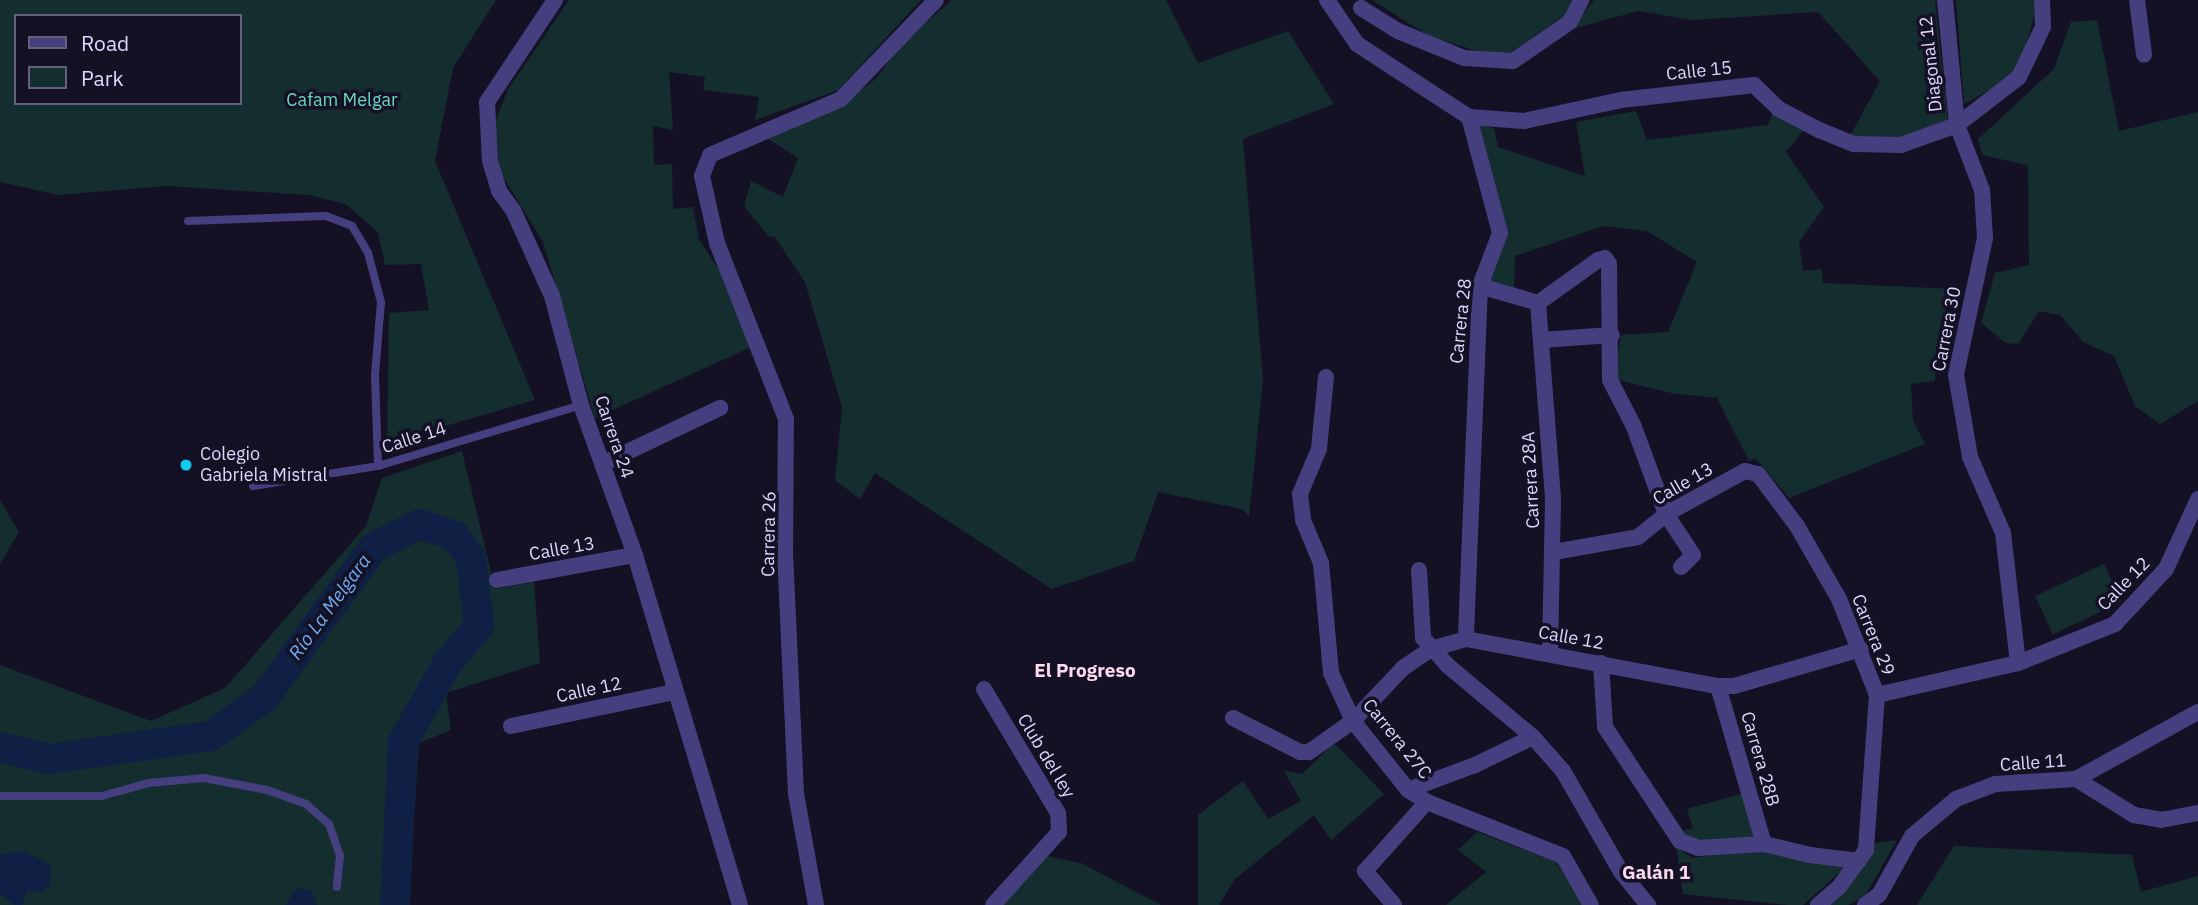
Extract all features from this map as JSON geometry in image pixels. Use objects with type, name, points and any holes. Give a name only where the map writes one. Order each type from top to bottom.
[{"type":"street","name":"Carrera 24","points":[[555,0],[487,102],[486,135],[499,191],[513,210],[552,296],[580,405],[635,555],[739,905]]},
{"type":"street","name":"Carrera 26","points":[[816,905],[796,794],[785,554],[786,419],[717,243],[702,176],[710,155],[841,100],[936,0]]},
{"type":"street","points":[[1327,0],[1357,44],[1469,117]]},
{"type":"street","points":[[1345,26],[1363,4],[1398,31],[1464,58],[1513,61],[1570,22],[1581,0]]},
{"type":"street","name":"Diagonal 12","points":[[1944,0],[1957,125]]},
{"type":"street","points":[[1957,125],[2019,77],[2043,27],[2042,0]]},
{"type":"street","points":[[2137,0],[2144,55]]},
{"type":"street","name":"Calle 15","points":[[1469,117],[1524,121],[1621,100],[1754,85],[1779,109],[1853,144],[1901,145],[1957,125]]},
{"type":"street","name":"Carrera 28","points":[[1466,639],[1480,286],[1500,233],[1469,117]]},
{"type":"street","name":"Carrera 30","points":[[1957,125],[1982,190],[1985,238],[1955,375],[1970,457],[2003,533],[2018,663]]},
{"type":"street","points":[[1480,286],[1538,303],[1605,258],[1609,264],[1612,335],[1610,380],[1634,427],[1666,514],[1693,557],[1681,567]]},
{"type":"street","name":"Carrera 28A","points":[[1538,303],[1554,552],[1550,654]]},
{"type":"street","points":[[1541,340],[1612,335]]},
{"type":"street","name":"Carrera 27C","points":[[1326,377],[1319,449],[1300,494],[1303,520],[1321,563],[1331,673],[1353,721],[1408,790],[1427,802],[1563,856],[1591,905]]},
{"type":"street","points":[[602,464],[720,408]]},
{"type":"street","name":"Calle 13","points":[[1554,552],[1638,537],[1666,514],[1752,469]]},
{"type":"street","name":"Carrera 29","points":[[1752,469],[1797,526],[1839,599],[1877,695],[1871,814],[1866,850],[1818,905]]},
{"type":"street","name":"Calle 12","points":[[1877,695],[2018,663],[2115,624],[2166,569],[2198,499]]},
{"type":"street","name":"Calle 13","points":[[497,580],[635,555]]},
{"type":"street","points":[[1419,570],[1423,638],[1431,649],[1533,737],[1563,771],[1621,872],[1648,905]]},
{"type":"street","name":"Calle 12","points":[[1233,718],[1300,752],[1309,752],[1353,721],[1403,668],[1431,649],[1466,639],[1718,686],[1734,686],[1861,649]]},
{"type":"street","points":[[1601,663],[1605,727],[1680,841],[1689,847],[1764,844],[1810,855],[1859,861]]},
{"type":"street","name":"Carrera 28B","points":[[1718,686],[1764,844]]},
{"type":"street","name":"Club del ley","points":[[984,689],[1058,813],[1059,832],[993,905]]},
{"type":"street","name":"Calle 12","points":[[512,726],[674,692]]},
{"type":"street","name":"Calle 11","points":[[1865,905],[1879,895],[1912,836],[1956,799],[1995,784],[2076,779],[2198,712]]},
{"type":"street","points":[[1408,790],[1475,765],[1533,737]]},
{"type":"street","points":[[2076,779],[2134,814],[2161,820],[2198,813]]},
{"type":"street","points":[[1394,905],[1366,871],[1427,802]]},
{"type":"lane","points":[[188,221],[326,216],[352,226],[368,253],[381,302],[375,375],[378,466]]},
{"type":"lane","name":"Calle 14","points":[[253,486],[378,466],[580,405]]},
{"type":"lane","points":[[0,796],[102,796],[149,783],[204,778],[267,790],[306,804],[329,824],[340,856],[337,887]]},
{"type":"green space","name":"Cafam Melgar","points":[[0,0],[496,0],[453,68],[435,161],[535,400],[387,443],[389,313],[429,310],[421,264],[385,265],[378,232],[345,204],[309,195],[167,186],[59,195],[0,182]]},
{"type":"green space","points":[[569,0],[921,0],[838,90],[755,120],[759,97],[703,90],[705,77],[669,72],[673,130],[653,126],[654,165],[672,164],[673,209],[693,207],[699,240],[720,271],[751,347],[595,418],[543,242],[500,172],[495,123],[508,89]]},
{"type":"green space","points":[[952,0],[1166,0],[1198,63],[1288,31],[1334,104],[1243,139],[1263,380],[1249,517],[1242,509],[1158,492],[1134,561],[1052,589],[875,473],[860,499],[835,480],[842,407],[805,282],[775,237],[768,236],[744,206],[751,181],[783,197],[798,158],[761,134],[836,107],[876,79],[901,44]]},
{"type":"green space","points":[[1372,0],[1572,0],[1565,15],[1512,52],[1494,56],[1431,37]]},
{"type":"green space","points":[[1594,0],[1935,0],[1948,122],[1900,138],[1850,136],[1880,81],[1818,12],[1692,20],[1638,11],[1572,29]]},
{"type":"green space","points":[[1956,0],[2039,0],[2017,75],[1964,104]]},
{"type":"green space","points":[[2097,20],[2119,131],[2198,112],[2198,401],[2160,424],[2135,406],[2114,356],[2083,342],[2060,315],[2039,311],[2018,344],[2006,343],[1981,323],[1995,273],[2029,265],[2028,165],[1982,155],[1978,139],[2054,69],[2071,22]]},
{"type":"green space","points":[[1636,111],[1647,140],[1768,125],[1773,112],[1804,130],[1786,152],[1824,207],[1799,242],[1803,271],[1821,269],[1823,283],[1954,289],[1937,342],[1935,381],[1911,384],[1913,421],[1925,444],[1789,498],[1755,458],[1749,461],[1717,398],[1671,393],[1614,379],[1621,335],[1668,332],[1697,262],[1647,231],[1603,226],[1515,256],[1514,291],[1485,278],[1505,238],[1477,124],[1494,128],[1498,147],[1585,176],[1576,122]]},
{"type":"green space","points":[[462,451],[495,589],[534,582],[540,663],[446,693],[451,730],[419,743],[408,905],[0,905],[0,665],[151,721],[225,688],[366,526],[382,478]]},
{"type":"green space","points":[[0,500],[19,532],[0,564]]},
{"type":"green space","points":[[2104,564],[2122,602],[2053,634],[2035,596]]},
{"type":"green space","points":[[1334,743],[1384,794],[1331,840],[1314,815],[1235,879],[1219,905],[1198,905],[1198,815],[1243,781],[1268,819],[1301,801],[1284,771],[1302,774]]},
{"type":"green space","points":[[1741,794],[1761,839],[1693,846],[1679,832],[1693,828],[1687,809]]},
{"type":"green space","points":[[1477,832],[1556,862],[1584,905],[1446,905],[1486,872],[1458,850]]},
{"type":"green space","points":[[1897,840],[1865,896],[1848,905],[1826,905],[1871,844]]},
{"type":"green space","points":[[1676,846],[1692,858],[1769,847],[1850,863],[1803,905],[1788,905],[1683,894]]},
{"type":"green space","points":[[1954,846],[2132,855],[2141,892],[2198,876],[2198,905],[1917,905]]},
{"type":"green space","points":[[1046,856],[1081,863],[1161,905],[999,905]]},
{"type":"water","points":[[24,851],[51,865],[50,886],[39,893],[27,891],[22,905],[14,905],[0,893],[0,854]]},
{"type":"water","points":[[298,887],[312,891],[317,905],[285,905]]},
{"type":"waterway","name":"Río La Melgara","points":[[0,747],[49,759],[211,736],[265,697],[374,547],[420,524],[455,536],[471,558],[479,625],[447,664],[403,742],[395,905]]},
{"type":"place","name":"Colegio Gabriela Mistral","points":[[186,465]]},
{"type":"district","name":"El Progreso","points":[[1085,671]]},
{"type":"district","name":"Galán 1","points":[[1656,873]]}]
